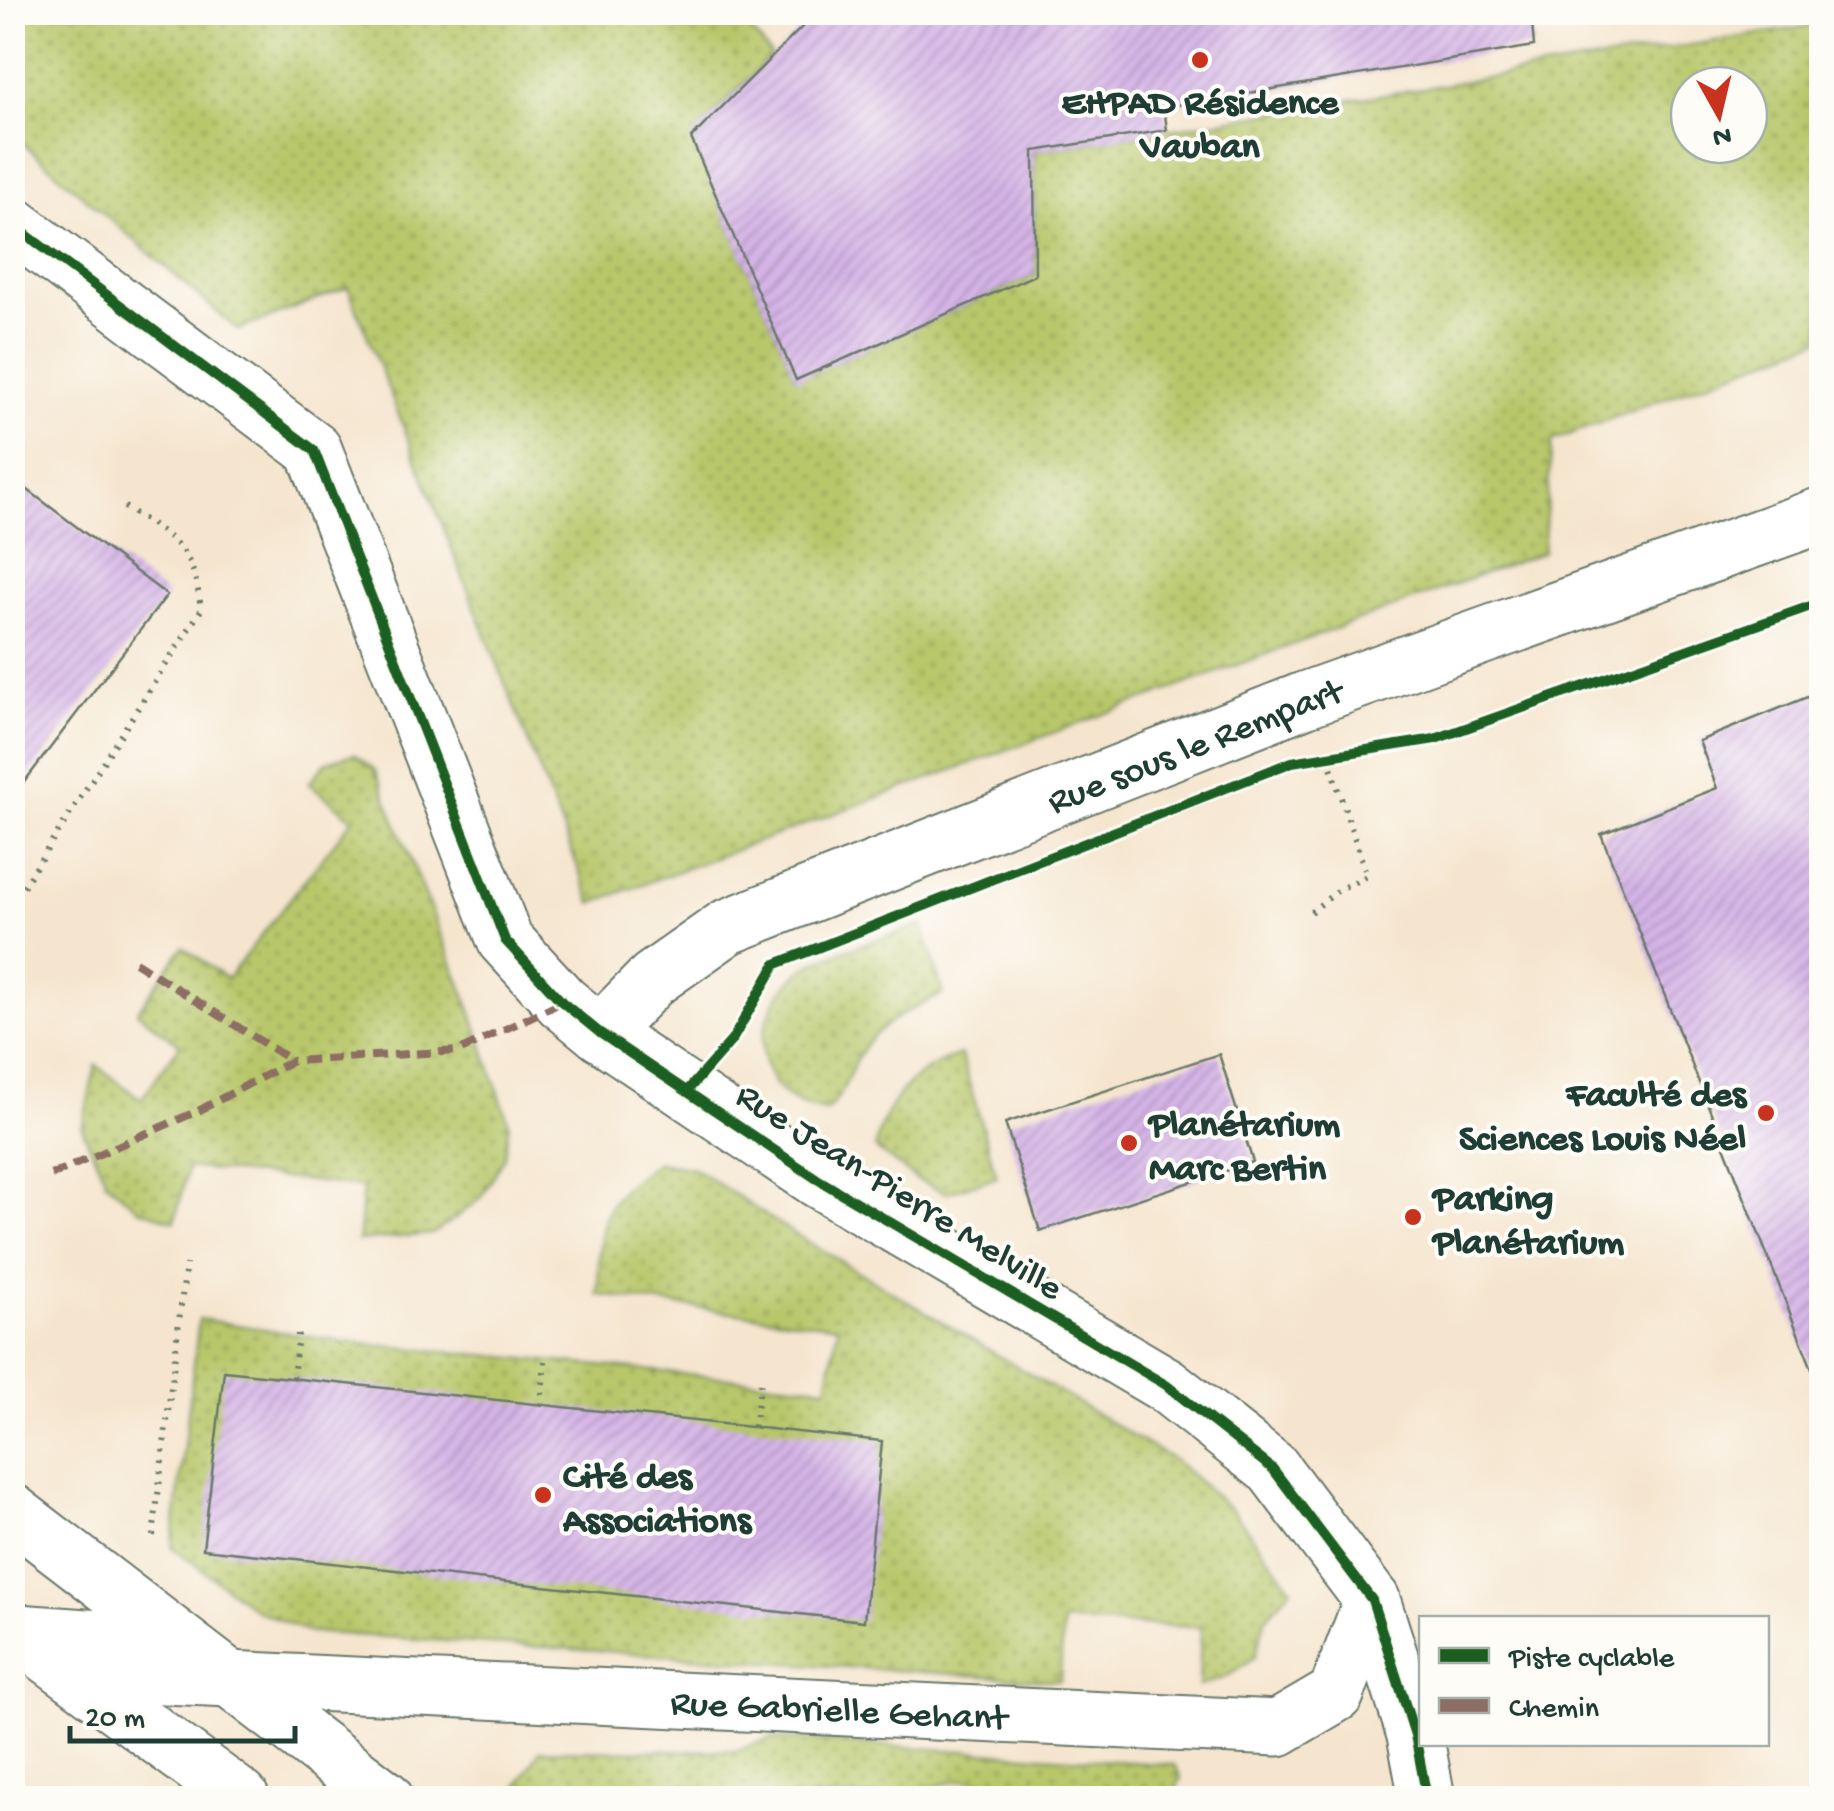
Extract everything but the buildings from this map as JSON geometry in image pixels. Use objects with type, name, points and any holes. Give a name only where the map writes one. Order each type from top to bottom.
[{"type":"street","name":"Rue Jean-Pierre Melville","points":[[12,224],[314,450],[505,940],[562,1002],[600,1033],[817,1179],[1166,1385],[1273,1468],[1372,1600],[1414,1735],[1427,1798]]},
{"type":"street","name":"Rue sous le Rempart","points":[[600,1033],[653,979],[727,927],[1304,700],[1822,515]]},
{"type":"street","points":[[12,1512],[385,1798]]},
{"type":"street","name":"Rue Gabrielle Gehant","points":[[15,1631],[114,1639],[164,1676],[1278,1728],[1336,1694],[1372,1600]]},
{"type":"street","points":[[15,1631],[241,1798]]},
{"type":"path","points":[[12,904],[201,610],[196,572],[178,542],[123,506]]},
{"type":"path","points":[[1310,760],[1346,755]]},
{"type":"path","points":[[1311,912],[1340,889],[1366,876],[1346,813]]},
{"type":"path","points":[[152,1548],[186,1264]]},
{"type":"path","points":[[293,1378],[298,1334]]},
{"type":"path","points":[[540,1406],[544,1360]]},
{"type":"path","points":[[754,1428],[761,1381]]},
{"type":"green space","points":[[13,13],[737,13],[771,55],[692,138],[796,379],[1035,275],[1034,151],[1821,24],[1821,339],[1552,441],[1543,552],[592,903],[348,287],[238,330],[13,135]]},
{"type":"green space","points":[[354,754],[375,770],[471,1010],[509,1123],[504,1158],[481,1198],[432,1234],[358,1241],[363,1187],[188,1167],[175,1221],[138,1209],[106,1181],[82,1128],[96,1065],[141,1099],[180,1045],[137,1012],[183,947],[227,979],[353,819],[309,783],[326,762]]},
{"type":"green space","points":[[923,925],[943,994],[902,1014],[876,1034],[826,1111],[800,1104],[781,1091],[769,1074],[764,1033],[783,990],[800,972],[824,959]]},
{"type":"green space","points":[[961,1055],[997,1177],[946,1193],[917,1180],[875,1148],[886,1115],[904,1088],[930,1068]]},
{"type":"green space","points":[[658,1162],[694,1168],[785,1228],[1175,1461],[1233,1511],[1292,1588],[1265,1619],[1255,1657],[1226,1677],[1199,1686],[1201,1627],[1063,1622],[1060,1681],[308,1632],[256,1610],[172,1547],[199,1319],[354,1343],[827,1387],[838,1326],[598,1295],[602,1233],[612,1203]]},
{"type":"green space","points":[[771,1738],[1175,1765],[1181,1778],[1174,1793],[962,1780],[886,1798],[511,1798],[540,1750],[736,1751]]},
{"type":"marked path","points":[[135,962],[292,1061]]},
{"type":"marked path","points":[[51,1175],[198,1111],[292,1061],[459,1051],[562,1002]]},
{"type":"cycle path","points":[[12,224],[314,450],[505,940],[562,1002],[600,1033],[817,1179],[1166,1385],[1273,1469],[1372,1600],[1415,1735],[1427,1798]]},
{"type":"cycle path","points":[[687,1091],[732,1040],[776,964],[1292,762],[1435,739],[1822,602]]},
{"type":"place","name":"EHPAD Résidence Vauban","points":[[1200,60]]},
{"type":"place","name":"Faculté des Sciences Louis Néel","points":[[1766,1113]]},
{"type":"place","name":"Planétarium Marc Bertin","points":[[1129,1143]]},
{"type":"place","name":"Parking Planétarium","points":[[1413,1217]]},
{"type":"place","name":"Cité des Associations","points":[[543,1495]]}]
